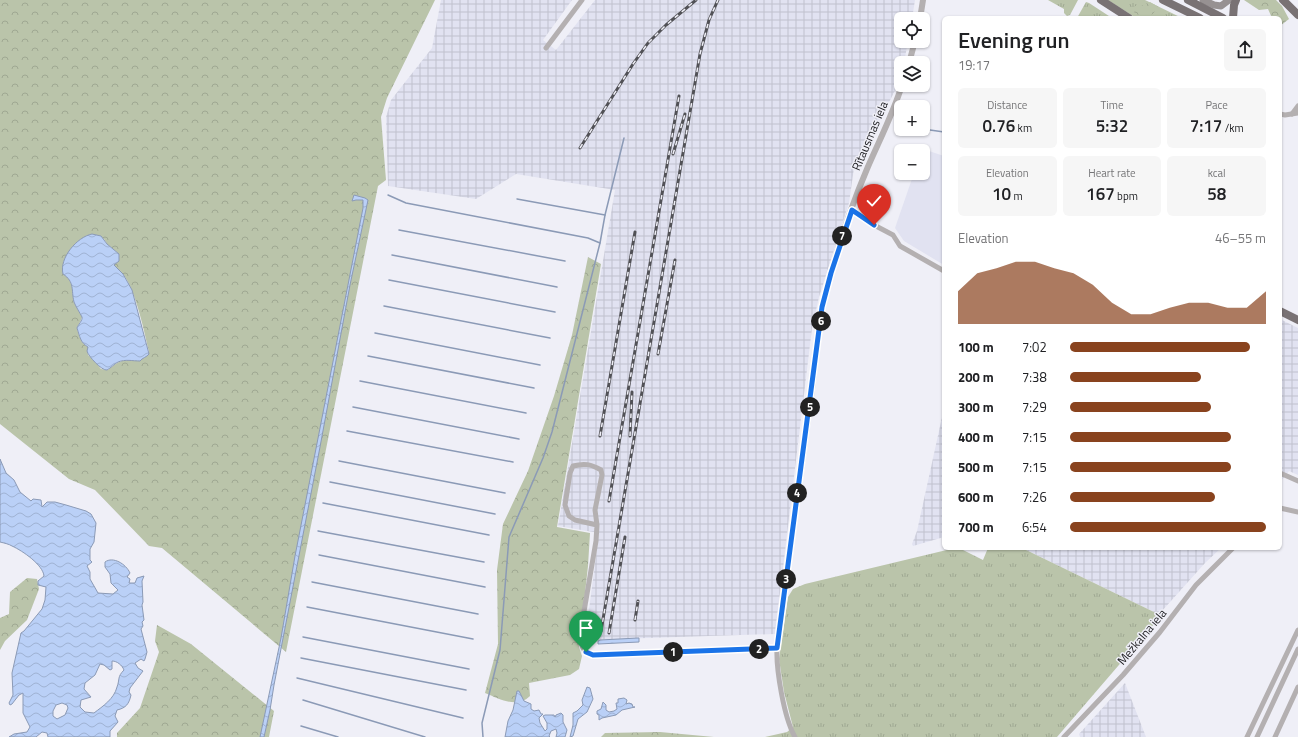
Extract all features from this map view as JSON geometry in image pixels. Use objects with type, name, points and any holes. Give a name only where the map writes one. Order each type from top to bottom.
[{"type":"highway","points":[[1101,0],[1126,16]]},
{"type":"highway","points":[[1163,0],[1196,16]]},
{"type":"highway","points":[[1188,0],[1219,16]]},
{"type":"highway","points":[[1233,16],[1236,0]]},
{"type":"highway","points":[[1283,0],[1297,14]]},
{"type":"highway","points":[[1282,312],[1298,320]]},
{"type":"main road","points":[[1203,0],[1214,5],[1221,6],[1229,0]]},
{"type":"street","points":[[546,48],[582,0]]},
{"type":"street","points":[[921,12],[923,0]]},
{"type":"street","name":"Rītausmas iela","points":[[795,737],[790,728],[785,708],[777,648],[822,307],[831,273],[866,170],[894,109],[900,92]]},
{"type":"street","points":[[1282,114],[1295,114],[1298,106]]},
{"type":"street","points":[[852,210],[874,225],[893,235],[900,246],[942,270]]},
{"type":"street","points":[[597,525],[575,520],[569,516],[565,505],[570,473],[573,466],[583,464],[594,466],[601,470],[602,475],[596,510],[597,525],[596,541],[581,629],[581,644],[586,652],[593,655],[777,648]]},
{"type":"street","points":[[1282,474],[1298,481]]},
{"type":"street","points":[[1282,508],[1298,512]]},
{"type":"street","name":"Mežkalna iela","points":[[1064,737],[1123,675],[1160,632],[1196,585],[1232,550]]},
{"type":"street","points":[[1247,737],[1298,630]]},
{"type":"street","points":[[1257,737],[1298,649]]},
{"type":"street","points":[[1275,737],[1298,687]]},
{"type":"shaded area","points":[[441,0],[572,0],[543,40],[556,50],[595,0],[915,0],[913,12],[894,12],[894,48],[907,48],[905,56],[894,56],[894,92],[854,168],[849,203],[819,297],[812,328],[775,634],[585,640],[599,533],[558,526],[615,190],[516,174],[476,199],[388,186],[386,117],[391,100],[432,48]]},
{"type":"shaded area","points":[[930,151],[942,155],[942,264],[904,241],[895,228],[912,180],[930,180]]},
{"type":"shaded area","points":[[1282,320],[1298,328],[1298,475],[1289,471],[1282,480]]},
{"type":"shaded area","points":[[942,417],[942,538],[913,546],[912,544],[917,531]]},
{"type":"shaded area","points":[[1026,550],[1219,550],[1205,563],[1162,611],[1156,613]]},
{"type":"shaded area","points":[[1125,683],[1146,737],[1080,737],[1079,734]]},
{"type":"green space","points":[[0,0],[435,0],[387,98],[381,117],[386,180],[378,186],[286,652],[162,548],[149,546],[95,490],[69,479],[0,424]],"holes":[[[86,236],[104,239],[107,244],[119,254],[114,265],[123,274],[132,290],[149,352],[141,359],[119,362],[108,370],[101,369],[88,355],[88,347],[82,341],[77,328],[82,317],[74,302],[72,286],[68,277],[81,240]]]},
{"type":"green space","points":[[1048,0],[1078,0],[1070,15],[1067,16],[1064,13],[1064,9]]},
{"type":"green space","points":[[1108,0],[1145,0],[1178,16],[1133,16]]},
{"type":"green space","points":[[1244,0],[1276,0],[1282,6],[1289,19],[1282,24],[1282,16],[1271,16],[1268,9],[1259,10]]},
{"type":"green space","points":[[1086,2],[1109,16],[1078,16]]},
{"type":"green space","points":[[1150,2],[1157,6],[1154,13],[1150,16],[1140,16],[1132,11],[1135,6],[1141,6]]},
{"type":"green space","points":[[588,257],[601,264],[557,527],[590,533],[579,647],[582,656],[579,669],[570,675],[529,683],[530,696],[520,702],[508,702],[485,693],[498,644],[497,570],[503,524],[528,471],[554,396],[572,335]]},
{"type":"green space","points":[[947,550],[963,550],[983,560],[987,550],[1026,550],[1156,613],[1155,623],[1057,737],[765,737],[787,732],[793,727],[784,692],[779,659],[788,597],[793,589],[805,584]]},
{"type":"green space","points":[[27,578],[37,579],[39,589],[27,620],[5,641],[0,650],[0,618],[9,614],[10,592]]},
{"type":"green space","points":[[157,625],[191,644],[274,711],[269,737],[117,737],[117,733],[140,708],[159,652],[155,641]]},
{"type":"green space","points":[[660,732],[714,737],[601,737],[605,733]]},
{"type":"water","points":[[354,195],[368,200],[350,285],[270,710],[264,737],[260,737],[281,638],[295,556],[363,208],[363,200],[352,201]]},
{"type":"water","points":[[92,234],[101,236],[107,244],[119,254],[119,261],[114,265],[123,274],[132,290],[149,354],[140,361],[126,360],[118,362],[107,370],[99,366],[92,359],[87,351],[88,347],[81,339],[77,328],[82,320],[82,317],[74,302],[71,283],[63,274],[62,268],[66,255],[70,249],[81,239]]},
{"type":"water","points":[[0,459],[6,473],[14,480],[20,492],[31,501],[33,499],[41,500],[42,507],[47,502],[55,502],[86,511],[91,514],[96,523],[94,542],[90,549],[90,560],[92,562],[87,566],[90,572],[90,579],[98,593],[113,594],[118,590],[111,583],[110,574],[105,567],[105,562],[108,560],[115,560],[126,567],[130,573],[127,577],[130,579],[129,583],[135,583],[137,578],[144,576],[142,581],[142,605],[144,620],[142,622],[143,626],[141,629],[147,652],[144,661],[141,659],[135,663],[138,668],[143,671],[130,688],[129,692],[131,695],[128,703],[125,707],[117,710],[115,716],[118,722],[110,731],[110,737],[48,737],[47,733],[42,732],[36,737],[9,737],[14,734],[27,732],[30,727],[23,713],[23,693],[19,695],[12,704],[10,705],[9,703],[13,695],[12,673],[21,633],[42,609],[45,600],[46,587],[38,585],[38,581],[44,576],[40,567],[36,563],[16,548],[0,542]],"holes":[[[112,661],[122,666],[124,670],[120,676],[116,691],[108,702],[94,713],[85,712],[80,707],[81,700],[91,697],[84,689],[85,683],[95,675],[100,664],[104,665],[110,670],[112,669]],[[62,703],[67,705],[68,708],[65,715],[57,719],[53,716],[53,711],[56,705]]]},
{"type":"water","points":[[639,638],[639,642],[598,644],[598,641],[600,640]]},
{"type":"water","points":[[587,687],[590,688],[593,699],[587,712],[578,719],[573,736],[570,737],[573,725],[573,713],[583,705],[582,700]]},
{"type":"water","points":[[517,691],[519,691],[524,701],[531,704],[531,709],[534,711],[539,710],[541,714],[543,714],[539,718],[545,731],[547,729],[547,723],[543,716],[554,715],[555,717],[561,713],[563,715],[563,722],[567,730],[565,737],[556,737],[556,729],[551,731],[550,737],[505,737]]},
{"type":"water","points":[[624,698],[627,700],[626,704],[632,704],[633,707],[635,707],[622,710],[616,715],[599,720],[597,711],[601,709],[603,702],[606,705],[606,710],[609,712],[617,709],[616,703],[618,703],[618,699]]},
{"type":"waterway","points":[[930,130],[942,132]]},
{"type":"waterway","points":[[483,737],[482,723],[500,650],[509,537],[543,458],[552,432],[600,243],[605,215],[624,138]]},
{"type":"waterway","points":[[388,195],[406,203],[588,238],[600,243]]},
{"type":"waterway","points":[[517,199],[605,215]]},
{"type":"waterway","points":[[399,230],[565,261]]},
{"type":"waterway","points":[[392,255],[557,287]]},
{"type":"waterway","points":[[389,280],[555,312]]},
{"type":"waterway","points":[[384,306],[550,338]]},
{"type":"waterway","points":[[375,333],[540,365]]},
{"type":"waterway","points":[[368,356],[534,388]]},
{"type":"waterway","points":[[360,381],[526,413]]},
{"type":"waterway","points":[[353,407],[519,439]]},
{"type":"waterway","points":[[347,431],[513,462]]},
{"type":"waterway","points":[[339,461],[505,493]]},
{"type":"waterway","points":[[330,482],[495,514]]},
{"type":"waterway","points":[[323,503],[489,535]]},
{"type":"waterway","points":[[318,531],[484,562]]},
{"type":"waterway","points":[[319,555],[485,587]]},
{"type":"waterway","points":[[312,582],[478,614]]},
{"type":"waterway","points":[[307,607],[473,639]]},
{"type":"waterway","points":[[303,637],[469,669]]},
{"type":"waterway","points":[[301,658],[466,690]]},
{"type":"waterway","points":[[297,678],[463,718]]},
{"type":"waterway","points":[[303,700],[425,737]]},
{"type":"waterway","points":[[301,726],[338,737]]},
{"type":"railway","points":[[580,148],[648,43],[666,25],[696,0]]},
{"type":"railway","points":[[601,631],[700,54],[709,20],[718,0]]},
{"type":"railway","points":[[609,501],[679,96]]},
{"type":"railway","points":[[673,154],[685,114]]},
{"type":"railway","points":[[600,436],[635,232]]},
{"type":"railway","points":[[658,354],[675,260]]},
{"type":"railway","points":[[630,436],[632,392]]},
{"type":"railway","points":[[609,633],[625,537]]},
{"type":"railway","points":[[635,620],[638,601]]},
{"type":"route","points":[[586,652],[593,655],[777,648],[824,297],[839,246],[852,210],[874,225]]}]
